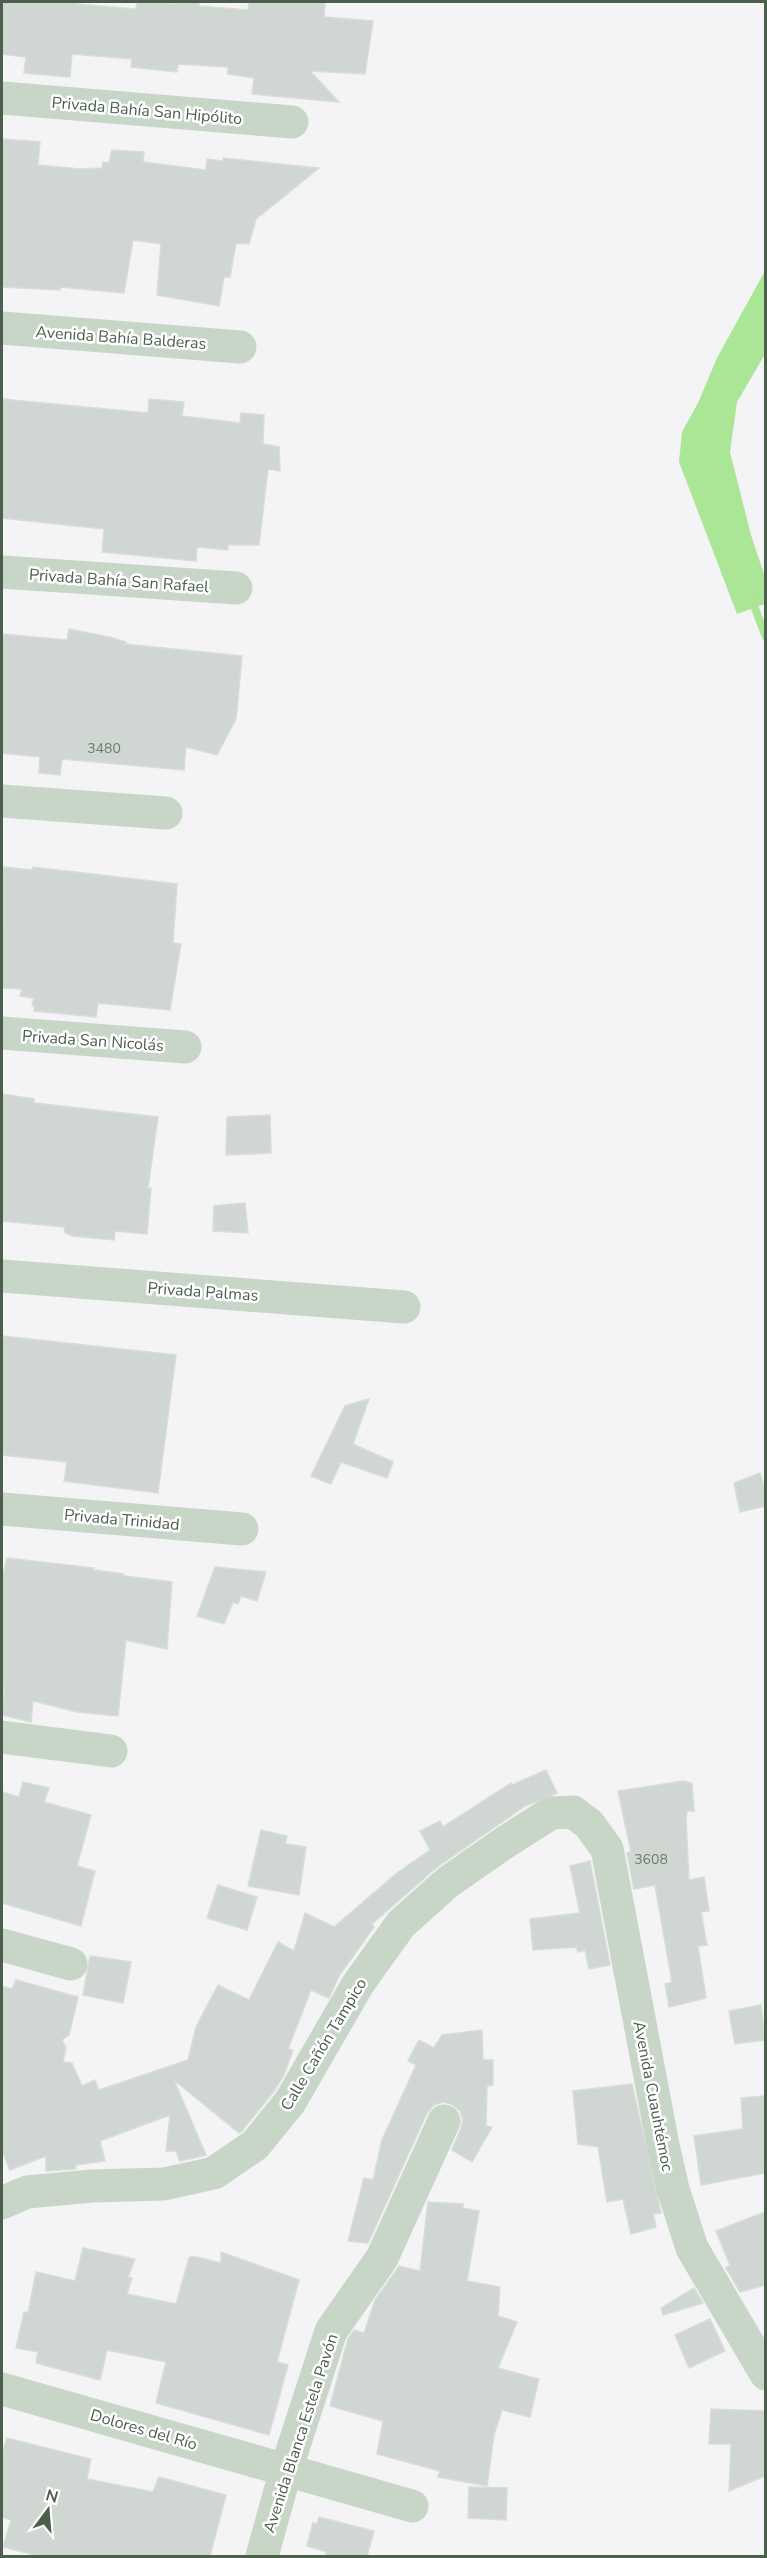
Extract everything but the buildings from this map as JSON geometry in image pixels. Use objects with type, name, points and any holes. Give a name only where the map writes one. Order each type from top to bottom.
[{"type":"street","name":"Privada Bahía San Hipólito","points":[[2,98],[292,122]]},
{"type":"street","name":"Avenida Bahía Balderas","points":[[2,328],[240,346]]},
{"type":"street","name":"Privada Bahía San Rafael","points":[[2,572],[236,588]]},
{"type":"street","points":[[2,801],[166,813]]},
{"type":"street","name":"Privada San Nicolás","points":[[2,1033],[185,1047]]},
{"type":"street","name":"Privada Palmas","points":[[2,1276],[404,1307]]},
{"type":"street","name":"Privada Trinidad","points":[[2,1509],[242,1529]]},
{"type":"street","points":[[2,1737],[111,1751]]},
{"type":"street","name":"Calle Cañón Tampico","points":[[2,2203],[27,2192],[92,2186],[164,2184],[214,2173],[247,2151],[255,2145],[290,2102],[358,1984],[400,1924],[448,1882],[504,1843],[551,1813],[573,1812]]},
{"type":"street","name":"Avenida Cuauhtémoc","points":[[573,1812],[589,1824],[608,1848],[672,2189],[692,2248],[765,2374]]},
{"type":"street","points":[[2,1945],[71,1964]]},
{"type":"street","name":"Avenida Blanca Estela Pavón","points":[[262,2556],[286,2470],[331,2331],[382,2258],[444,2121]]},
{"type":"street","name":"Dolores del Río","points":[[2,2389],[412,2506]]},
{"type":"shaded area","points":[[765,271],[765,354],[737,402],[730,452],[751,535],[765,577],[765,604],[737,614],[679,462],[682,432],[698,403],[717,358]]},
{"type":"waterway","points":[[751,598],[766,637]]}]
